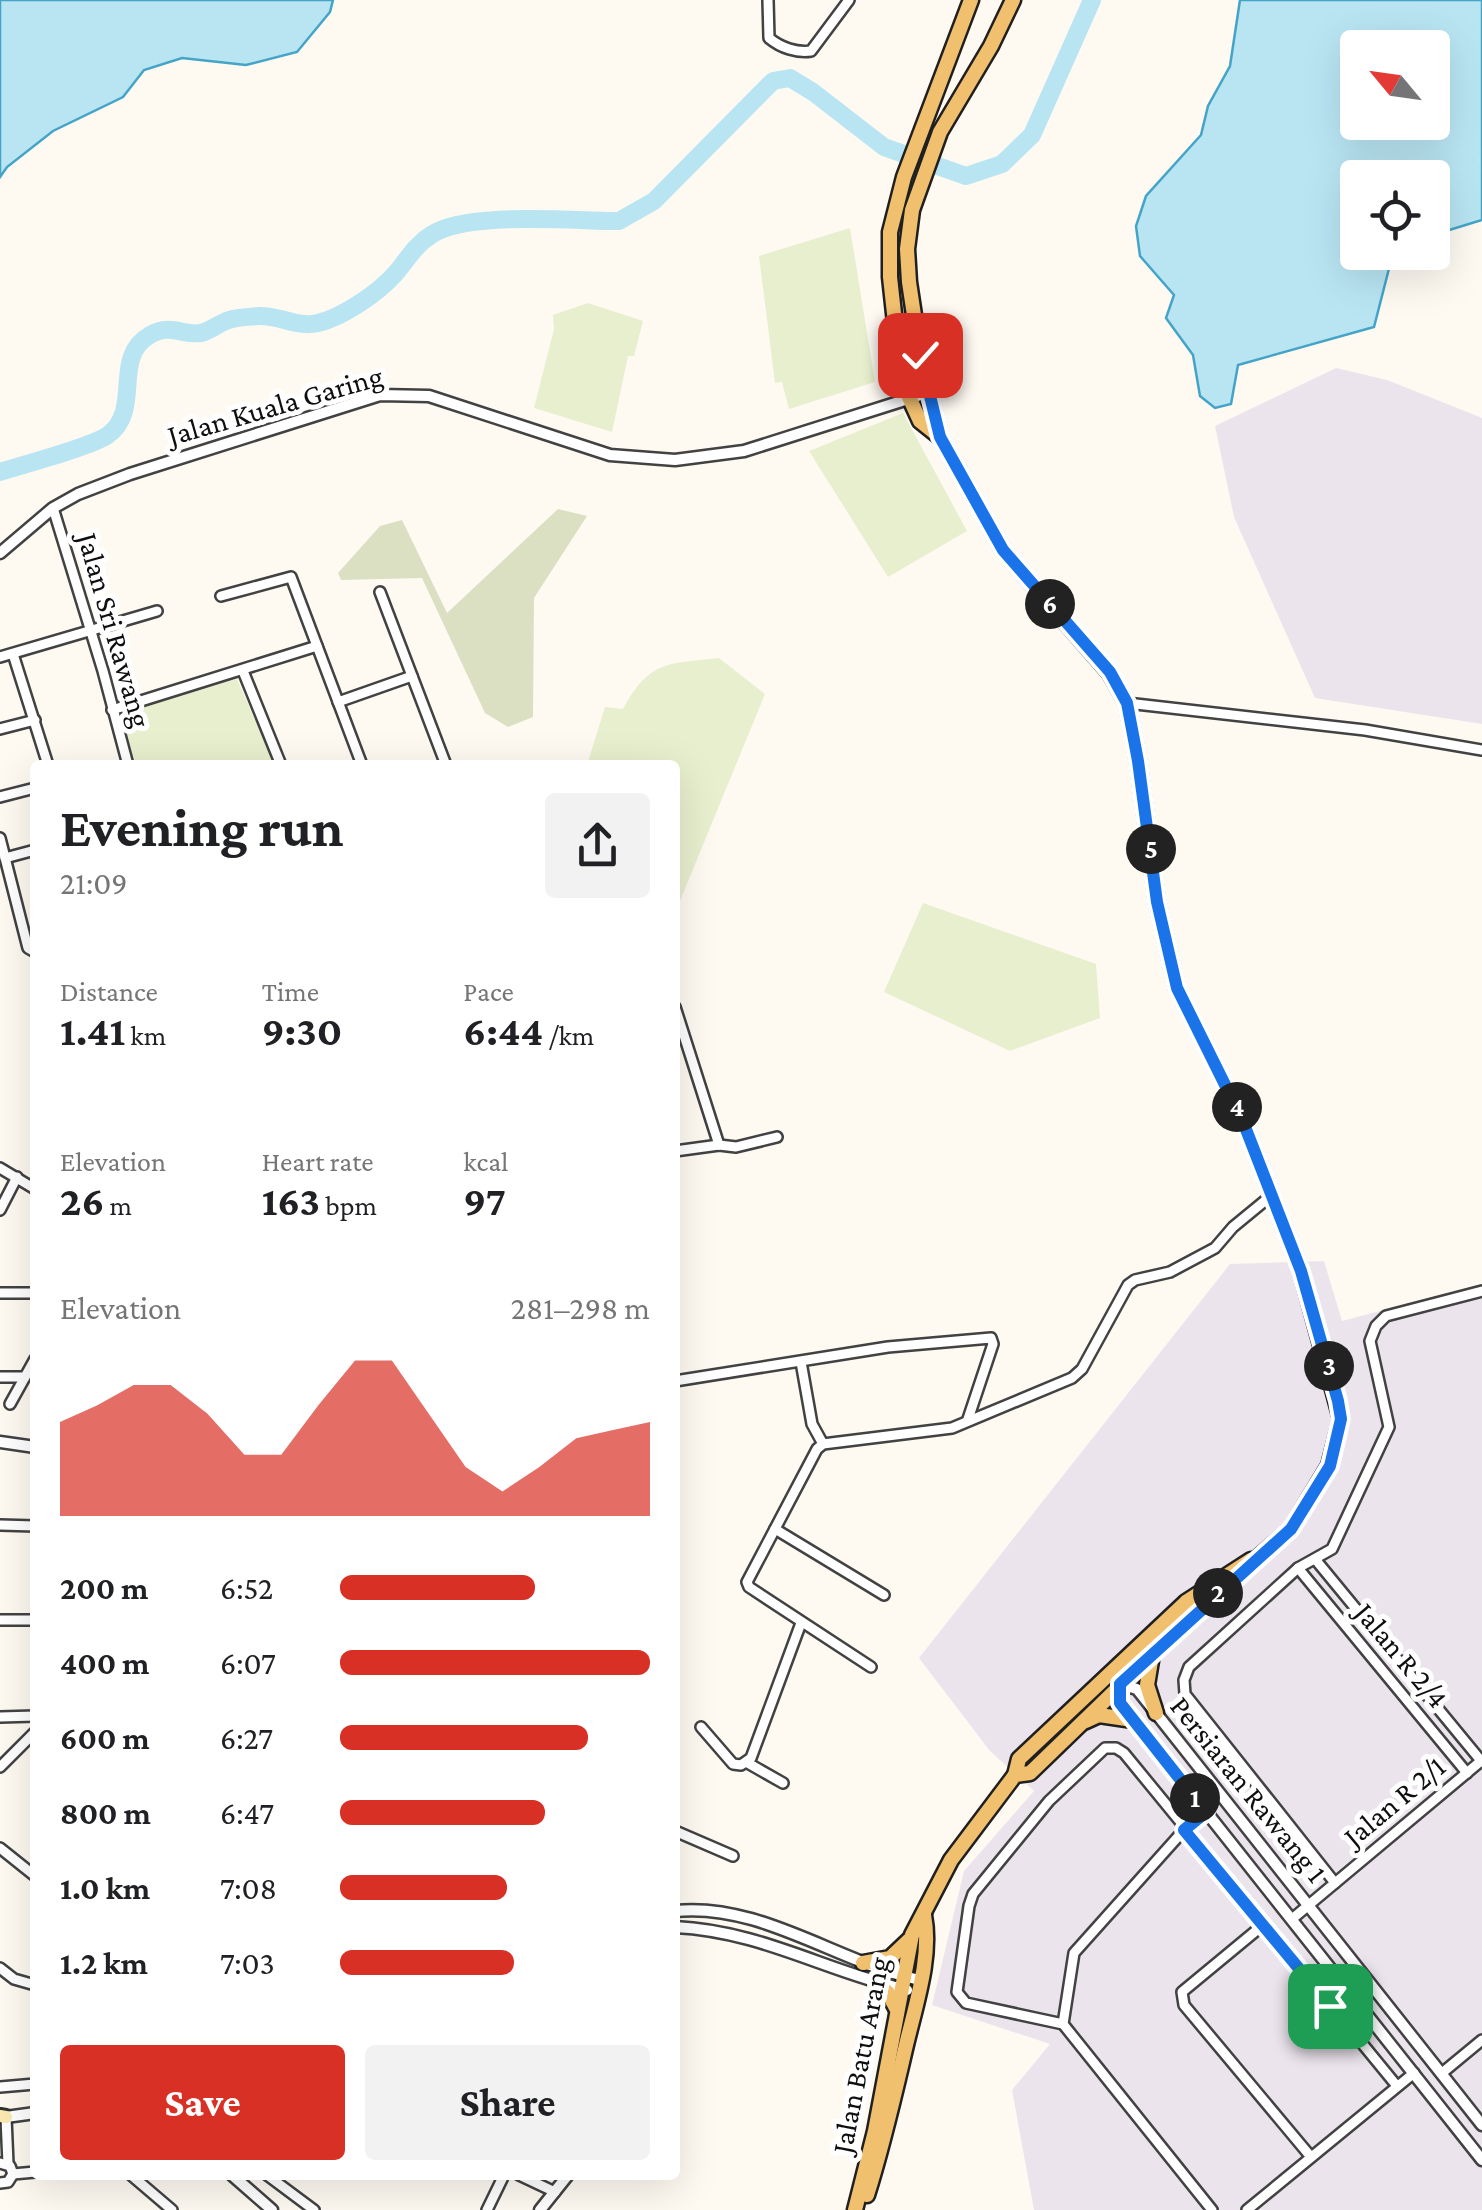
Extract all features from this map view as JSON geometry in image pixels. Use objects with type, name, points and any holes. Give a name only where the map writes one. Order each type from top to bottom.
[{"type":"main road","name":"Jalan Batu Arang","points":[[940,437],[920,421],[908,398],[899,359],[890,277],[890,232],[904,176],[972,0]]},
{"type":"main road","name":"Jalan Batu Arang","points":[[854,2210],[875,2131],[912,1936],[951,1860],[1015,1775],[1030,1773],[1152,1654],[1291,1529],[1330,1466],[1341,1419],[1301,1271],[1242,1119],[1174,978],[1157,902],[1127,703],[1110,672],[1003,550],[940,437],[913,318],[907,249],[912,210],[940,132],[991,46],[1013,0]]},
{"type":"main road","points":[[1015,1775],[1019,1759],[1186,1602],[1239,1564],[1261,1555]]},
{"type":"main road","points":[[1152,1654],[1147,1685],[1156,1713]]},
{"type":"main road","points":[[1092,1688],[1120,1684],[1124,1658]]},
{"type":"main road","points":[[1082,1722],[1099,1715],[1133,1720]]},
{"type":"main road","name":"Jalan Batu Arang","points":[[863,2210],[887,2134],[919,1986],[928,1936],[924,1914]]},
{"type":"main road","points":[[863,1963],[890,1958],[912,1936]]},
{"type":"main road","points":[[875,1982],[888,1993],[896,2008]]},
{"type":"street","points":[[768,0],[769,38],[802,52],[812,51],[849,0]]},
{"type":"street","name":"Jalan Kuala Garing","points":[[0,552],[53,508],[78,494],[380,395],[429,396],[610,455],[674,460],[744,450],[930,392]]},
{"type":"street","name":"Jalan Sri Rawang","points":[[53,508],[127,760]]},
{"type":"street","points":[[221,596],[291,577],[360,760]]},
{"type":"street","points":[[380,592],[444,760]]},
{"type":"street","points":[[0,658],[157,611]]},
{"type":"street","points":[[112,710],[317,646]]},
{"type":"street","points":[[14,654],[47,760]]},
{"type":"street","points":[[243,671],[279,760]]},
{"type":"street","points":[[338,702],[412,676]]},
{"type":"street","points":[[1127,703],[1365,730],[1482,750]]},
{"type":"street","points":[[0,729],[35,720]]},
{"type":"street","points":[[0,796],[30,789]]},
{"type":"street","points":[[0,838],[30,949]]},
{"type":"street","points":[[6,858],[30,851]]},
{"type":"street","points":[[680,1023],[718,1145]]},
{"type":"street","points":[[680,1150],[718,1145],[736,1147],[777,1138]]},
{"type":"street","points":[[0,1168],[30,1186]]},
{"type":"street","points":[[0,1210],[17,1178]]},
{"type":"street","points":[[871,1667],[801,1623],[747,1582],[817,1449],[823,1444],[952,1428],[1072,1378],[1082,1370],[1128,1286],[1135,1280],[1170,1272],[1215,1248],[1232,1227],[1272,1195]]},
{"type":"street","points":[[1335,1883],[1186,1694],[1184,1680],[1189,1667],[1298,1568],[1332,1549],[1389,1427],[1370,1341],[1376,1326],[1386,1316],[1482,1290]]},
{"type":"street","points":[[0,1292],[30,1293]]},
{"type":"street","points":[[680,1380],[888,1347],[991,1338],[994,1344],[968,1419]]},
{"type":"street","points":[[802,1362],[812,1424],[823,1444]]},
{"type":"street","points":[[10,1404],[30,1368]]},
{"type":"street","points":[[0,1376],[25,1377]]},
{"type":"street","points":[[0,1442],[30,1446]]},
{"type":"street","points":[[2,1524],[30,1526]]},
{"type":"street","points":[[775,1528],[884,1595]]},
{"type":"street","points":[[1315,1560],[1482,1762]]},
{"type":"street","name":"Jalan R 2/4","points":[[1298,1568],[1467,1773]]},
{"type":"street","points":[[0,1620],[30,1620]]},
{"type":"street","points":[[701,1727],[732,1764],[742,1766],[751,1758],[801,1623]]},
{"type":"street","name":"Persiaran Rawang 1","points":[[1482,2125],[1137,1689],[1120,1684],[1120,1703],[1482,2160]]},
{"type":"street","points":[[5,1717],[30,1716]]},
{"type":"street","points":[[5,1717],[20,1724],[24,1741]]},
{"type":"street","points":[[2,1760],[30,1736]]},
{"type":"street","points":[[1212,2210],[1063,2024],[966,2002],[957,1992],[973,1894],[1048,1801],[1105,1748],[1116,1748],[1124,1754],[1397,2086]]},
{"type":"street","points":[[746,1762],[783,1782]]},
{"type":"street","name":"Jalan R 2/1","points":[[1292,1918],[1482,1762]]},
{"type":"street","points":[[1063,2024],[1074,1953],[1184,1830],[1206,1812]]},
{"type":"street","points":[[680,1832],[733,1856]]},
{"type":"street","points":[[0,1848],[30,1872]]},
{"type":"street","points":[[680,1910],[721,1913],[755,1921],[919,1986]]},
{"type":"street","points":[[1263,1925],[1182,1992],[1184,2005],[1312,2156]]},
{"type":"street","points":[[680,1926],[750,1937],[875,1982],[902,1982]]},
{"type":"street","points":[[0,1968],[14,1979],[30,1984]]},
{"type":"street","points":[[1442,2073],[1482,2040]]},
{"type":"street","points":[[1247,2210],[1414,2072]]},
{"type":"street","points":[[0,2087],[30,2084]]},
{"type":"street","points":[[14,2174],[4,2164],[3,2116],[30,2114]]},
{"type":"street","points":[[0,2183],[8,2182],[14,2174],[30,2172]]},
{"type":"street","points":[[138,2180],[172,2210]]},
{"type":"street","points":[[238,2180],[272,2210]]},
{"type":"street","points":[[274,2180],[314,2210]]},
{"type":"street","points":[[487,2210],[502,2180]]},
{"type":"street","points":[[530,2180],[555,2192]]},
{"type":"street","points":[[540,2210],[564,2180]]},
{"type":"shaded area","points":[[1336,368],[1387,380],[1482,418],[1482,724],[1315,698],[1234,517],[1215,426]]},
{"type":"shaded area","points":[[1324,1261],[1342,1321],[1482,1284],[1482,2210],[1034,2210],[1012,2090],[1050,2044],[932,2005],[964,1871],[1034,1791],[990,1751],[919,1658],[1230,1264]]},
{"type":"green space","points":[[850,228],[875,382],[789,409],[782,382],[775,383],[759,256]]},
{"type":"green space","points":[[588,303],[643,321],[634,356],[628,356],[612,432],[534,408],[554,329],[553,315]]},
{"type":"green space","points":[[903,413],[967,531],[888,577],[809,451]]},
{"type":"green space","points":[[558,509],[587,516],[534,598],[533,717],[508,727],[485,713],[422,578],[341,580],[338,573],[380,526],[402,520],[447,613]]},
{"type":"green space","points":[[719,658],[765,694],[680,901],[680,760],[589,760],[605,707],[623,709],[652,673],[686,662]]},
{"type":"green space","points":[[237,679],[273,760],[133,760],[119,713]]},
{"type":"green space","points":[[923,903],[1096,964],[1100,1018],[1010,1051],[884,992]]},
{"type":"water","points":[[0,0],[333,0],[330,12],[297,52],[246,65],[182,58],[144,70],[123,97],[53,131],[0,177]]},
{"type":"water","points":[[1240,0],[1482,0],[1482,220],[1450,230],[1450,160],[1340,160],[1340,270],[1389,270],[1374,327],[1238,365],[1231,404],[1215,408],[1200,396],[1193,355],[1166,318],[1174,295],[1140,256],[1136,226],[1146,196],[1201,135],[1208,106],[1230,66]]},
{"type":"waterway","points":[[0,472],[108,435],[124,412],[132,356],[150,335],[171,330],[201,333],[229,320],[259,316],[303,324],[328,320],[370,296],[395,274],[420,243],[447,228],[494,220],[619,221],[654,201],[773,81],[790,78],[884,147],[966,176],[1002,164],[1032,135],[1092,0]]},
{"type":"route","points":[[920,355],[940,437],[1003,550],[1110,672],[1127,703],[1157,902],[1177,988],[1242,1119],[1301,1271],[1338,1401],[1338,1444],[1330,1466],[1291,1529],[1120,1684],[1118,1695],[1120,1703],[1206,1812],[1184,1830],[1330,2006]]}]
